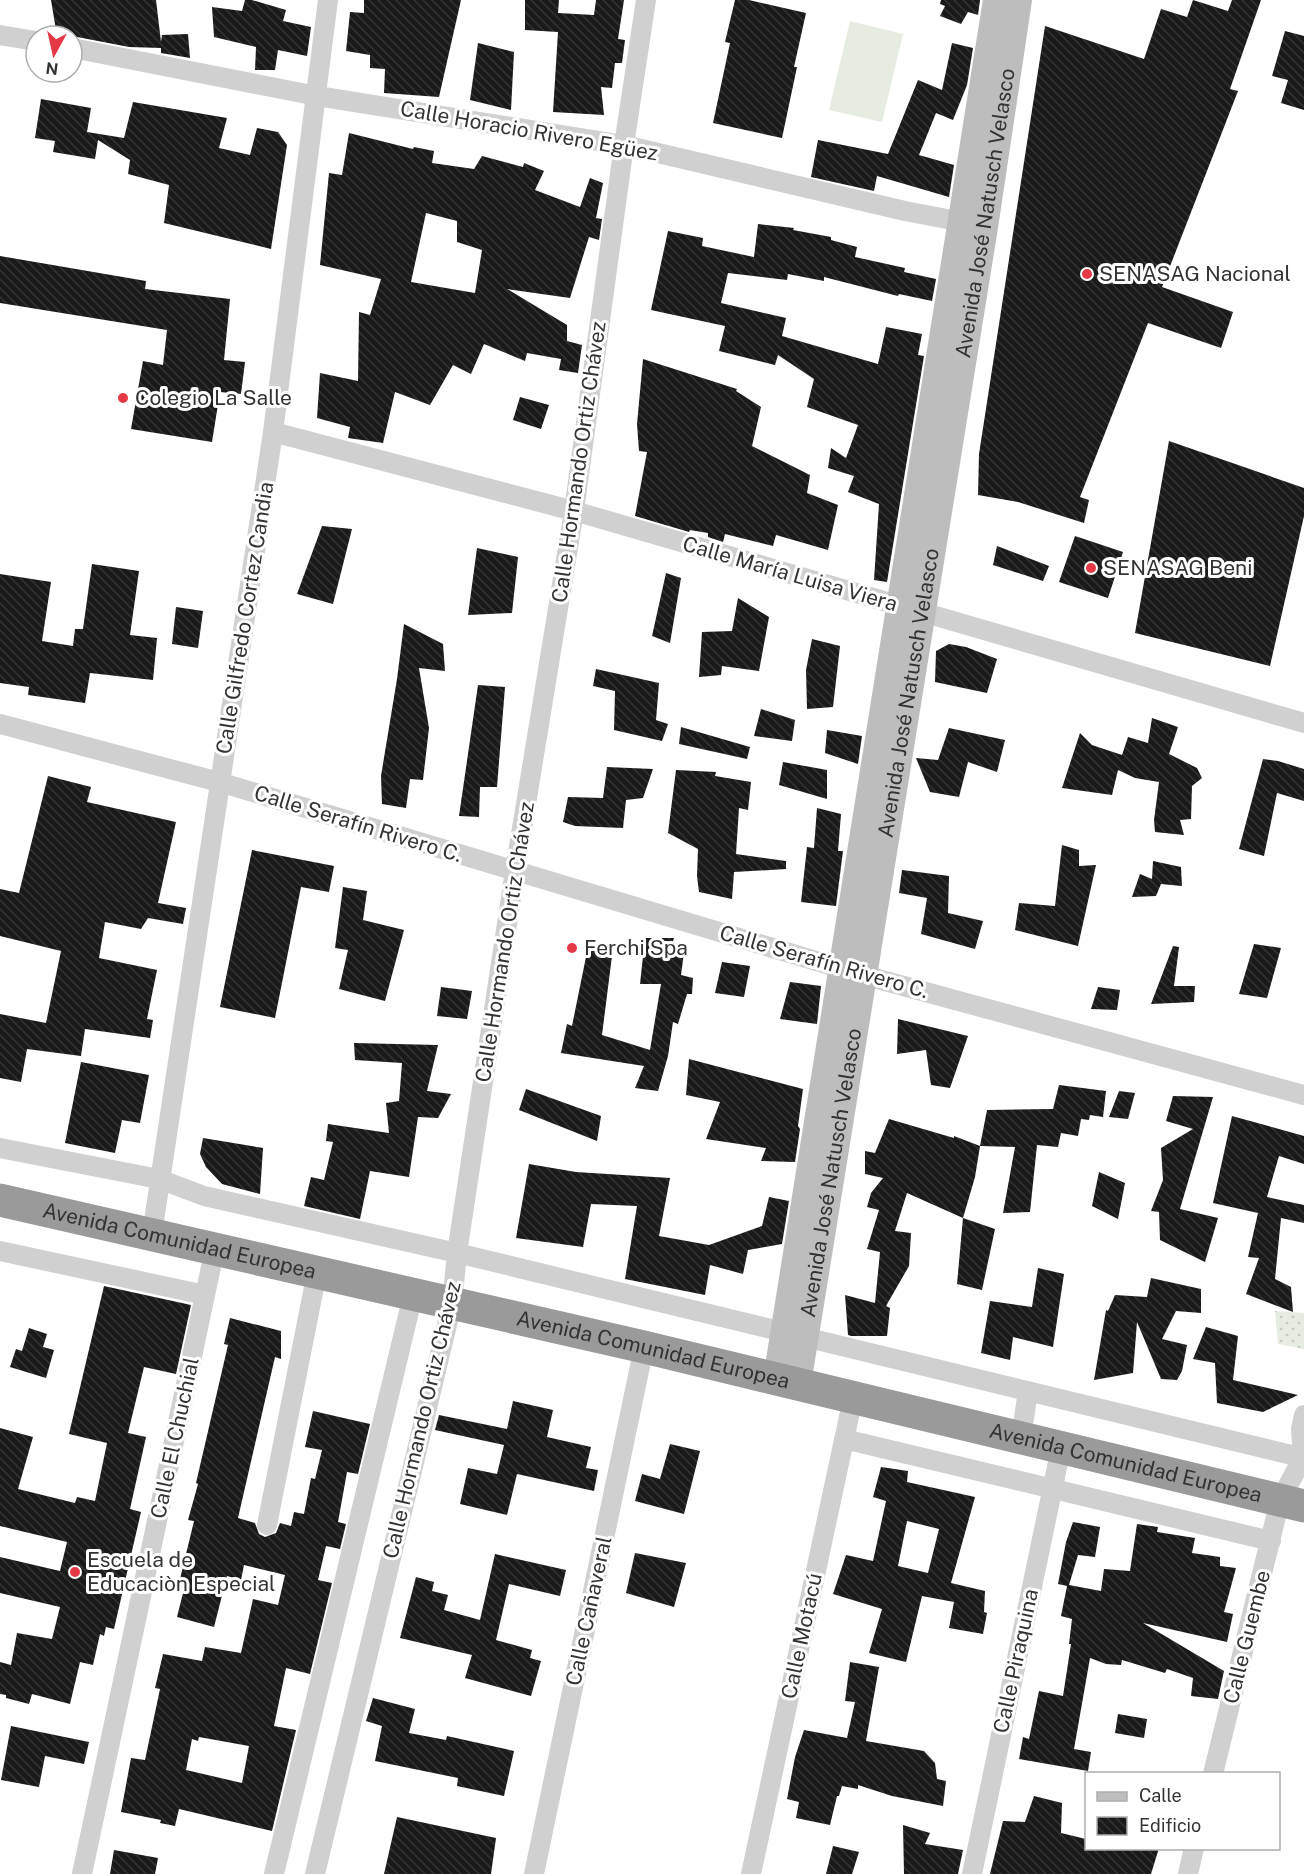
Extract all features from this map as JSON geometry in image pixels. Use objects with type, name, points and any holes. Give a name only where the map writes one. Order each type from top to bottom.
[{"type":"highway","name":"Avenida Comunidad Europea","points":[[0,1200],[644,1347],[1292,1503]]},
{"type":"main road","name":"Avenida José Natusch Velasco","points":[[973,224],[997,0]]},
{"type":"main road","name":"Avenida José Natusch Velasco","points":[[787,1381],[973,224],[1018,0]]},
{"type":"street","name":"Calle Gilfredo Cortez Candia","points":[[152,1234],[273,432],[328,0]]},
{"type":"street","name":"Calle Hormando Ortiz Chávez","points":[[315,1874],[452,1304],[457,1253],[515,871],[574,512],[646,0]]},
{"type":"street","points":[[0,34],[24,39]]},
{"type":"street","name":"Calle Horacio Rivero Egüez","points":[[84,50],[317,96],[624,145],[973,224]]},
{"type":"street","name":"Calle María Luisa Viera","points":[[273,432],[574,512],[1304,723]]},
{"type":"street","name":"Calle Serafín Rivero C.","points":[[0,724],[219,782],[853,972],[1304,1095]]},
{"type":"street","points":[[0,1148],[159,1179],[204,1196],[457,1253],[1304,1457],[1301,1429],[1304,1415]]},
{"type":"street","name":"Calle El Chuchial","points":[[82,1874],[215,1248]]},
{"type":"street","points":[[0,1251],[205,1295]]},
{"type":"street","points":[[267,1525],[317,1272]]},
{"type":"street","points":[[274,1874],[413,1295]]},
{"type":"street","name":"Calle Cañaveral","points":[[534,1874],[644,1347]]},
{"type":"street","points":[[1021,1438],[1028,1391]]},
{"type":"street","name":"Calle Motacú","points":[[751,1874],[853,1398]]},
{"type":"street","points":[[844,1439],[1271,1541]]},
{"type":"street","name":"Calle Piraquina","points":[[972,1874],[1060,1448]]},
{"type":"street","name":"Calle Guembe","points":[[1213,1772],[1271,1541],[1292,1503],[1304,1457]]},
{"type":"street","points":[[1188,1874],[1194,1850]]},
{"type":"shaded area","points":[[850,21],[903,34],[882,122],[829,110]]},
{"type":"shaded area","points":[[1275,1311],[1304,1313],[1304,1349],[1278,1344]]},
{"type":"building","points":[[51,0],[156,0],[161,42],[162,35],[188,34],[190,58],[161,53],[161,48],[129,47],[84,38],[84,24],[55,24]]},
{"type":"building","points":[[245,0],[286,10],[283,21],[311,27],[307,56],[278,50],[275,70],[255,70],[256,47],[214,37],[212,7],[242,11]]},
{"type":"building","points":[[364,0],[461,0],[439,97],[384,93],[385,69],[370,68],[370,55],[346,51],[350,12],[364,13]]},
{"type":"building","points":[[525,0],[559,0],[558,13],[594,15],[596,0],[624,0],[618,39],[625,40],[622,63],[615,63],[612,88],[601,87],[604,115],[553,112],[558,32],[525,30]]},
{"type":"building","points":[[735,0],[749,0],[806,13],[782,138],[713,123],[730,43],[725,42]]},
{"type":"building","points":[[941,0],[980,0],[978,15],[968,12],[961,24],[940,16],[945,6],[940,4]]},
{"type":"building","name":"SENASAG Nacional","points":[[1193,0],[1228,11],[1232,0],[1261,0],[1230,89],[1238,91],[1162,287],[1233,312],[1221,348],[1148,323],[1080,497],[1089,500],[1084,523],[1018,502],[978,495],[979,454],[1045,26],[1144,59],[1161,9],[1187,17]]},
{"type":"building","points":[[1285,31],[1304,36],[1304,110],[1281,103],[1288,80],[1272,76]]},
{"type":"building","points":[[478,43],[514,52],[511,110],[470,100]]},
{"type":"building","points":[[952,43],[973,48],[967,85],[953,120],[936,113],[919,155],[954,165],[949,197],[877,176],[874,191],[811,177],[818,140],[888,154],[918,80],[942,90]]},
{"type":"building","points":[[41,99],[91,108],[87,132],[124,138],[133,102],[227,118],[219,148],[250,155],[257,128],[278,132],[287,145],[271,249],[164,223],[169,185],[128,174],[130,160],[98,140],[95,159],[53,152],[55,141],[35,138]]},
{"type":"building","points":[[349,133],[413,149],[414,147],[434,151],[432,163],[474,169],[482,156],[523,167],[524,163],[544,171],[535,190],[580,207],[590,178],[603,183],[596,218],[602,219],[599,240],[589,237],[570,298],[507,289],[567,325],[567,341],[582,345],[578,373],[559,370],[561,359],[527,353],[525,361],[484,344],[471,374],[453,365],[430,405],[395,392],[383,443],[348,438],[350,427],[317,418],[320,373],[358,381],[359,312],[370,315],[381,279],[320,265],[329,173],[342,175]],"holes":[[[426,213],[457,221],[457,242],[482,250],[475,293],[411,282]]]},
{"type":"building","points":[[758,224],[794,228],[793,230],[831,237],[831,240],[857,247],[855,257],[905,268],[904,272],[936,279],[932,301],[899,294],[898,296],[824,277],[824,281],[788,274],[787,280],[728,273],[721,303],[786,318],[782,336],[878,364],[886,327],[922,334],[918,355],[924,356],[887,582],[874,580],[879,504],[848,492],[854,476],[828,468],[831,448],[846,458],[858,425],[807,407],[814,379],[778,355],[775,365],[719,351],[725,326],[651,310],[668,231],[703,238],[702,246],[754,257]]},
{"type":"building","points":[[0,256],[146,281],[145,289],[230,299],[224,360],[245,362],[241,394],[220,392],[212,442],[131,429],[143,361],[163,365],[167,330],[0,303]]},
{"type":"building","points":[[643,359],[737,389],[736,391],[761,407],[752,446],[810,475],[807,493],[838,505],[828,550],[776,535],[773,546],[725,534],[723,542],[708,537],[708,533],[690,530],[689,532],[635,516],[647,452],[639,451],[637,424]]},
{"type":"building","points":[[520,397],[549,405],[541,429],[513,420]]},
{"type":"building","points":[[1169,441],[1304,488],[1304,516],[1270,666],[1135,633]]},
{"type":"building","points":[[322,526],[352,529],[333,604],[297,594]]},
{"type":"building","name":"SENASAG Beni","points":[[1075,536],[1123,552],[1108,598],[1059,582]]},
{"type":"building","points":[[997,546],[1049,566],[1043,581],[993,565]]},
{"type":"building","points":[[477,548],[518,557],[512,613],[468,615]]},
{"type":"building","points":[[92,564],[139,571],[130,635],[157,638],[153,680],[90,673],[85,703],[28,695],[29,687],[0,683],[0,574],[51,582],[42,641],[73,646],[75,629],[83,629]]},
{"type":"building","points":[[666,573],[681,578],[670,643],[652,636]]},
{"type":"building","points":[[738,598],[769,617],[759,671],[722,666],[721,675],[699,677],[702,632],[732,631]]},
{"type":"building","points":[[176,607],[203,611],[198,648],[172,644]]},
{"type":"building","points":[[404,624],[443,644],[445,671],[419,668],[429,728],[423,780],[410,779],[406,808],[382,804],[381,776]]},
{"type":"building","points":[[812,639],[840,646],[833,707],[807,709],[806,670]]},
{"type":"building","points":[[949,644],[966,647],[997,659],[987,693],[935,682],[936,651]]},
{"type":"building","points":[[596,669],[659,683],[656,720],[668,724],[662,741],[614,730],[615,691],[593,686]]},
{"type":"building","points":[[478,685],[505,687],[497,787],[480,787],[479,817],[459,816]]},
{"type":"building","points":[[761,709],[795,720],[792,741],[754,736]]},
{"type":"building","points":[[1152,718],[1178,727],[1169,754],[1197,768],[1202,778],[1192,786],[1191,819],[1180,820],[1184,835],[1155,832],[1154,820],[1159,782],[1135,778],[1118,770],[1112,795],[1062,788],[1080,733],[1092,745],[1122,755],[1128,737],[1148,743]]},
{"type":"building","points":[[681,727],[750,747],[747,759],[679,744]]},
{"type":"building","points":[[949,728],[1005,740],[997,772],[968,762],[959,797],[930,792],[916,758],[938,760]]},
{"type":"building","points":[[827,730],[862,736],[858,764],[825,753]]},
{"type":"building","points":[[1263,759],[1304,769],[1304,801],[1277,793],[1264,856],[1239,849]]},
{"type":"building","points":[[783,762],[827,770],[827,799],[779,785]]},
{"type":"building","points":[[607,767],[653,769],[643,798],[626,800],[623,828],[575,826],[563,822],[568,797],[603,798]]},
{"type":"building","points":[[676,770],[716,772],[715,776],[751,782],[748,810],[739,808],[736,854],[786,861],[786,869],[734,872],[732,899],[699,892],[698,849],[668,833]]},
{"type":"building","points":[[48,776],[91,787],[87,802],[176,822],[158,903],[186,908],[183,924],[148,918],[141,929],[105,922],[99,958],[157,970],[147,1019],[153,1020],[150,1038],[85,1029],[81,1056],[27,1049],[21,1082],[0,1078],[0,1014],[46,1023],[61,951],[0,936],[0,889],[19,893]]},
{"type":"building","points":[[817,808],[841,814],[838,851],[843,851],[836,906],[801,902],[807,847],[814,848]]},
{"type":"building","points":[[1062,845],[1079,850],[1079,866],[1096,865],[1078,946],[1015,930],[1019,903],[1055,906]]},
{"type":"building","points":[[252,850],[334,866],[329,892],[301,887],[275,1018],[220,1007]]},
{"type":"building","points":[[1153,861],[1181,867],[1182,886],[1161,884],[1156,896],[1132,897],[1140,874],[1152,879]]},
{"type":"building","points":[[902,870],[949,876],[948,913],[983,921],[975,949],[921,934],[927,898],[899,893]]},
{"type":"building","points":[[343,887],[367,891],[363,920],[404,930],[385,1001],[339,989],[348,950],[335,948]]},
{"type":"building","points":[[645,938],[674,938],[669,953],[684,953],[681,975],[693,978],[692,994],[687,994],[678,1024],[673,1022],[668,1056],[658,1091],[635,1088],[644,1066],[561,1053],[567,1024],[572,1026],[588,947],[613,948],[602,1035],[650,1050],[661,984],[640,984]]},
{"type":"building","points":[[1254,944],[1281,948],[1267,998],[1239,994]]},
{"type":"building","points":[[1173,946],[1179,947],[1174,986],[1195,986],[1194,1002],[1151,1004]]},
{"type":"building","points":[[722,962],[750,966],[744,997],[715,993]]},
{"type":"building","points":[[790,982],[821,986],[817,1024],[780,1019]]},
{"type":"building","points":[[441,987],[472,991],[467,1019],[437,1016]]},
{"type":"building","points":[[1098,987],[1120,990],[1117,1010],[1091,1009]]},
{"type":"building","points":[[898,1019],[968,1036],[950,1088],[931,1085],[926,1050],[897,1054]]},
{"type":"building","points":[[354,1043],[438,1045],[427,1091],[451,1094],[438,1118],[418,1117],[409,1177],[370,1171],[360,1219],[304,1206],[311,1177],[324,1180],[333,1142],[326,1141],[328,1124],[389,1133],[386,1103],[399,1101],[402,1063],[355,1060]]},
{"type":"building","points":[[689,1059],[803,1089],[795,1162],[761,1161],[766,1148],[706,1139],[720,1102],[686,1095]]},
{"type":"building","points":[[81,1062],[149,1075],[140,1123],[122,1120],[115,1153],[65,1143]]},
{"type":"building","points":[[1059,1085],[1106,1091],[1103,1117],[1090,1115],[1089,1120],[1081,1119],[1078,1136],[1061,1133],[1058,1147],[1037,1145],[1030,1212],[1003,1213],[1015,1147],[980,1146],[987,1110],[1053,1109]]},
{"type":"building","points":[[526,1089],[601,1116],[597,1141],[519,1110]]},
{"type":"building","points":[[1119,1091],[1135,1093],[1128,1119],[1109,1117]]},
{"type":"building","points":[[1173,1096],[1213,1097],[1180,1209],[1218,1218],[1205,1262],[1160,1240],[1159,1212],[1151,1211],[1163,1180],[1161,1148],[1193,1129],[1166,1121]]},
{"type":"building","points":[[1232,1116],[1304,1136],[1304,1164],[1279,1156],[1267,1197],[1304,1205],[1304,1223],[1281,1218],[1275,1279],[1291,1287],[1293,1312],[1246,1294],[1259,1258],[1248,1257],[1258,1213],[1213,1203]]},
{"type":"building","points":[[889,1119],[954,1138],[954,1136],[980,1146],[975,1177],[963,1218],[907,1193],[895,1231],[911,1233],[909,1266],[886,1306],[890,1308],[887,1336],[851,1336],[848,1335],[845,1295],[875,1303],[880,1252],[867,1249],[879,1210],[867,1207],[871,1193],[883,1178],[865,1174],[865,1151],[875,1153]]},
{"type":"building","points":[[203,1138],[263,1148],[260,1194],[222,1184],[206,1167],[200,1154]]},
{"type":"building","points":[[529,1164],[576,1172],[670,1178],[659,1236],[709,1245],[762,1226],[769,1197],[789,1201],[782,1244],[748,1250],[743,1274],[710,1265],[705,1295],[625,1279],[637,1206],[591,1204],[583,1247],[516,1238]]},
{"type":"building","points":[[1099,1172],[1125,1183],[1118,1219],[1092,1206]]},
{"type":"building","points":[[963,1218],[995,1229],[982,1290],[957,1284]]},
{"type":"building","points":[[1038,1268],[1064,1274],[1053,1347],[1013,1337],[1010,1360],[981,1353],[990,1301],[1032,1307]]},
{"type":"building","points":[[1151,1278],[1201,1289],[1201,1313],[1176,1311],[1162,1339],[1187,1345],[1182,1371],[1177,1380],[1161,1379],[1137,1322],[1133,1373],[1094,1380],[1106,1310],[1108,1311],[1115,1295],[1147,1297]]},
{"type":"building","points":[[104,1286],[191,1305],[176,1374],[144,1367],[128,1433],[146,1437],[130,1509],[141,1512],[114,1629],[106,1627],[104,1636],[100,1634],[93,1665],[80,1662],[70,1704],[32,1694],[29,1704],[6,1698],[6,1695],[0,1694],[0,1662],[11,1665],[17,1633],[52,1639],[60,1607],[0,1593],[0,1557],[60,1571],[67,1542],[0,1526],[0,1428],[33,1437],[18,1489],[75,1503],[77,1497],[95,1501],[107,1443],[69,1434]]},
{"type":"building","points":[[230,1318],[281,1331],[281,1359],[275,1357],[238,1518],[255,1523],[259,1534],[265,1537],[276,1533],[280,1523],[291,1526],[294,1512],[304,1514],[311,1478],[315,1479],[322,1450],[305,1447],[313,1411],[370,1424],[358,1474],[347,1472],[338,1522],[346,1524],[340,1549],[326,1546],[318,1580],[332,1583],[310,1674],[286,1668],[274,1726],[296,1730],[272,1831],[179,1809],[175,1826],[160,1823],[161,1820],[121,1812],[131,1758],[145,1760],[160,1689],[155,1688],[163,1654],[202,1661],[205,1647],[241,1653],[253,1599],[278,1605],[285,1575],[244,1565],[241,1580],[227,1576],[214,1627],[177,1617],[186,1581],[180,1579],[194,1521],[188,1520],[228,1345],[224,1344]],"holes":[[[199,1737],[249,1746],[242,1783],[186,1770],[192,1739],[198,1741]]]},
{"type":"building","points":[[1206,1327],[1238,1336],[1233,1380],[1298,1395],[1263,1412],[1217,1403],[1215,1363],[1193,1359]]},
{"type":"building","points":[[29,1328],[47,1334],[43,1347],[54,1350],[46,1378],[10,1367],[16,1349],[22,1351]]},
{"type":"building","points":[[513,1401],[553,1410],[547,1437],[591,1447],[586,1468],[598,1470],[594,1491],[517,1474],[507,1515],[460,1504],[468,1468],[497,1474],[504,1445],[435,1430],[439,1415],[507,1429]]},
{"type":"building","points":[[670,1444],[700,1451],[684,1514],[635,1501],[642,1474],[660,1479]]},
{"type":"building","points":[[881,1467],[908,1471],[907,1482],[975,1497],[951,1583],[985,1591],[984,1612],[987,1613],[983,1634],[949,1628],[954,1602],[922,1596],[906,1662],[869,1653],[882,1609],[833,1594],[846,1555],[873,1561],[886,1501],[873,1497]],"holes":[[[907,1521],[939,1529],[928,1573],[898,1566]]]},
{"type":"building","points":[[1073,1522],[1100,1527],[1095,1557],[1078,1555],[1069,1585],[1101,1591],[1104,1569],[1130,1571],[1137,1524],[1158,1527],[1157,1532],[1195,1538],[1192,1553],[1220,1557],[1220,1566],[1236,1568],[1224,1612],[1233,1614],[1227,1642],[1143,1623],[1224,1671],[1218,1699],[1191,1696],[1193,1678],[1167,1669],[1165,1673],[1122,1660],[1121,1665],[1106,1664],[1090,1658],[1074,1749],[1091,1752],[1088,1771],[1019,1759],[1023,1737],[1029,1739],[1039,1691],[1063,1696],[1071,1644],[1069,1644],[1072,1619],[1061,1616],[1067,1586],[1058,1584],[1066,1542]]},
{"type":"building","points":[[635,1553],[686,1563],[674,1607],[626,1593]]},
{"type":"building","points":[[495,1554],[566,1570],[560,1596],[509,1584],[496,1640],[532,1650],[530,1658],[541,1661],[531,1696],[465,1678],[472,1655],[400,1638],[416,1577],[434,1582],[432,1591],[448,1595],[444,1610],[480,1620]]},
{"type":"building","points":[[850,1662],[879,1667],[866,1741],[924,1751],[935,1763],[937,1779],[946,1781],[943,1806],[892,1796],[858,1785],[858,1789],[842,1786],[837,1796],[830,1825],[796,1818],[799,1802],[787,1799],[795,1757],[804,1730],[847,1738],[855,1702],[845,1701]]},
{"type":"building","points":[[373,1698],[415,1709],[409,1733],[446,1740],[447,1736],[514,1751],[504,1796],[457,1786],[458,1778],[375,1761],[382,1726],[366,1721]]},
{"type":"building","points":[[1118,1714],[1147,1719],[1144,1738],[1115,1733]]},
{"type":"building","points":[[11,1726],[89,1742],[84,1764],[45,1756],[39,1787],[1,1780]]},
{"type":"building","points":[[1034,1796],[1062,1803],[1061,1833],[1085,1839],[1085,1850],[1158,1850],[1151,1874],[990,1874],[1003,1821],[1025,1822]]},
{"type":"building","points":[[397,1817],[496,1838],[491,1874],[384,1874]]},
{"type":"building","points":[[903,1825],[930,1833],[925,1844],[963,1850],[958,1874],[904,1874]]},
{"type":"building","points":[[833,1846],[859,1852],[852,1874],[826,1874]]},
{"type":"building","points":[[114,1850],[158,1858],[155,1874],[110,1874]]},
{"type":"place","name":"SENASAG Nacional","points":[[1087,274]]},
{"type":"place","name":"Colegio La Salle","points":[[123,398]]},
{"type":"place","name":"SENASAG Beni","points":[[1091,568]]},
{"type":"place","name":"Ferchi Spa","points":[[572,948]]},
{"type":"place","name":"Escuela de Educaciòn Especial","points":[[75,1572]]}]
